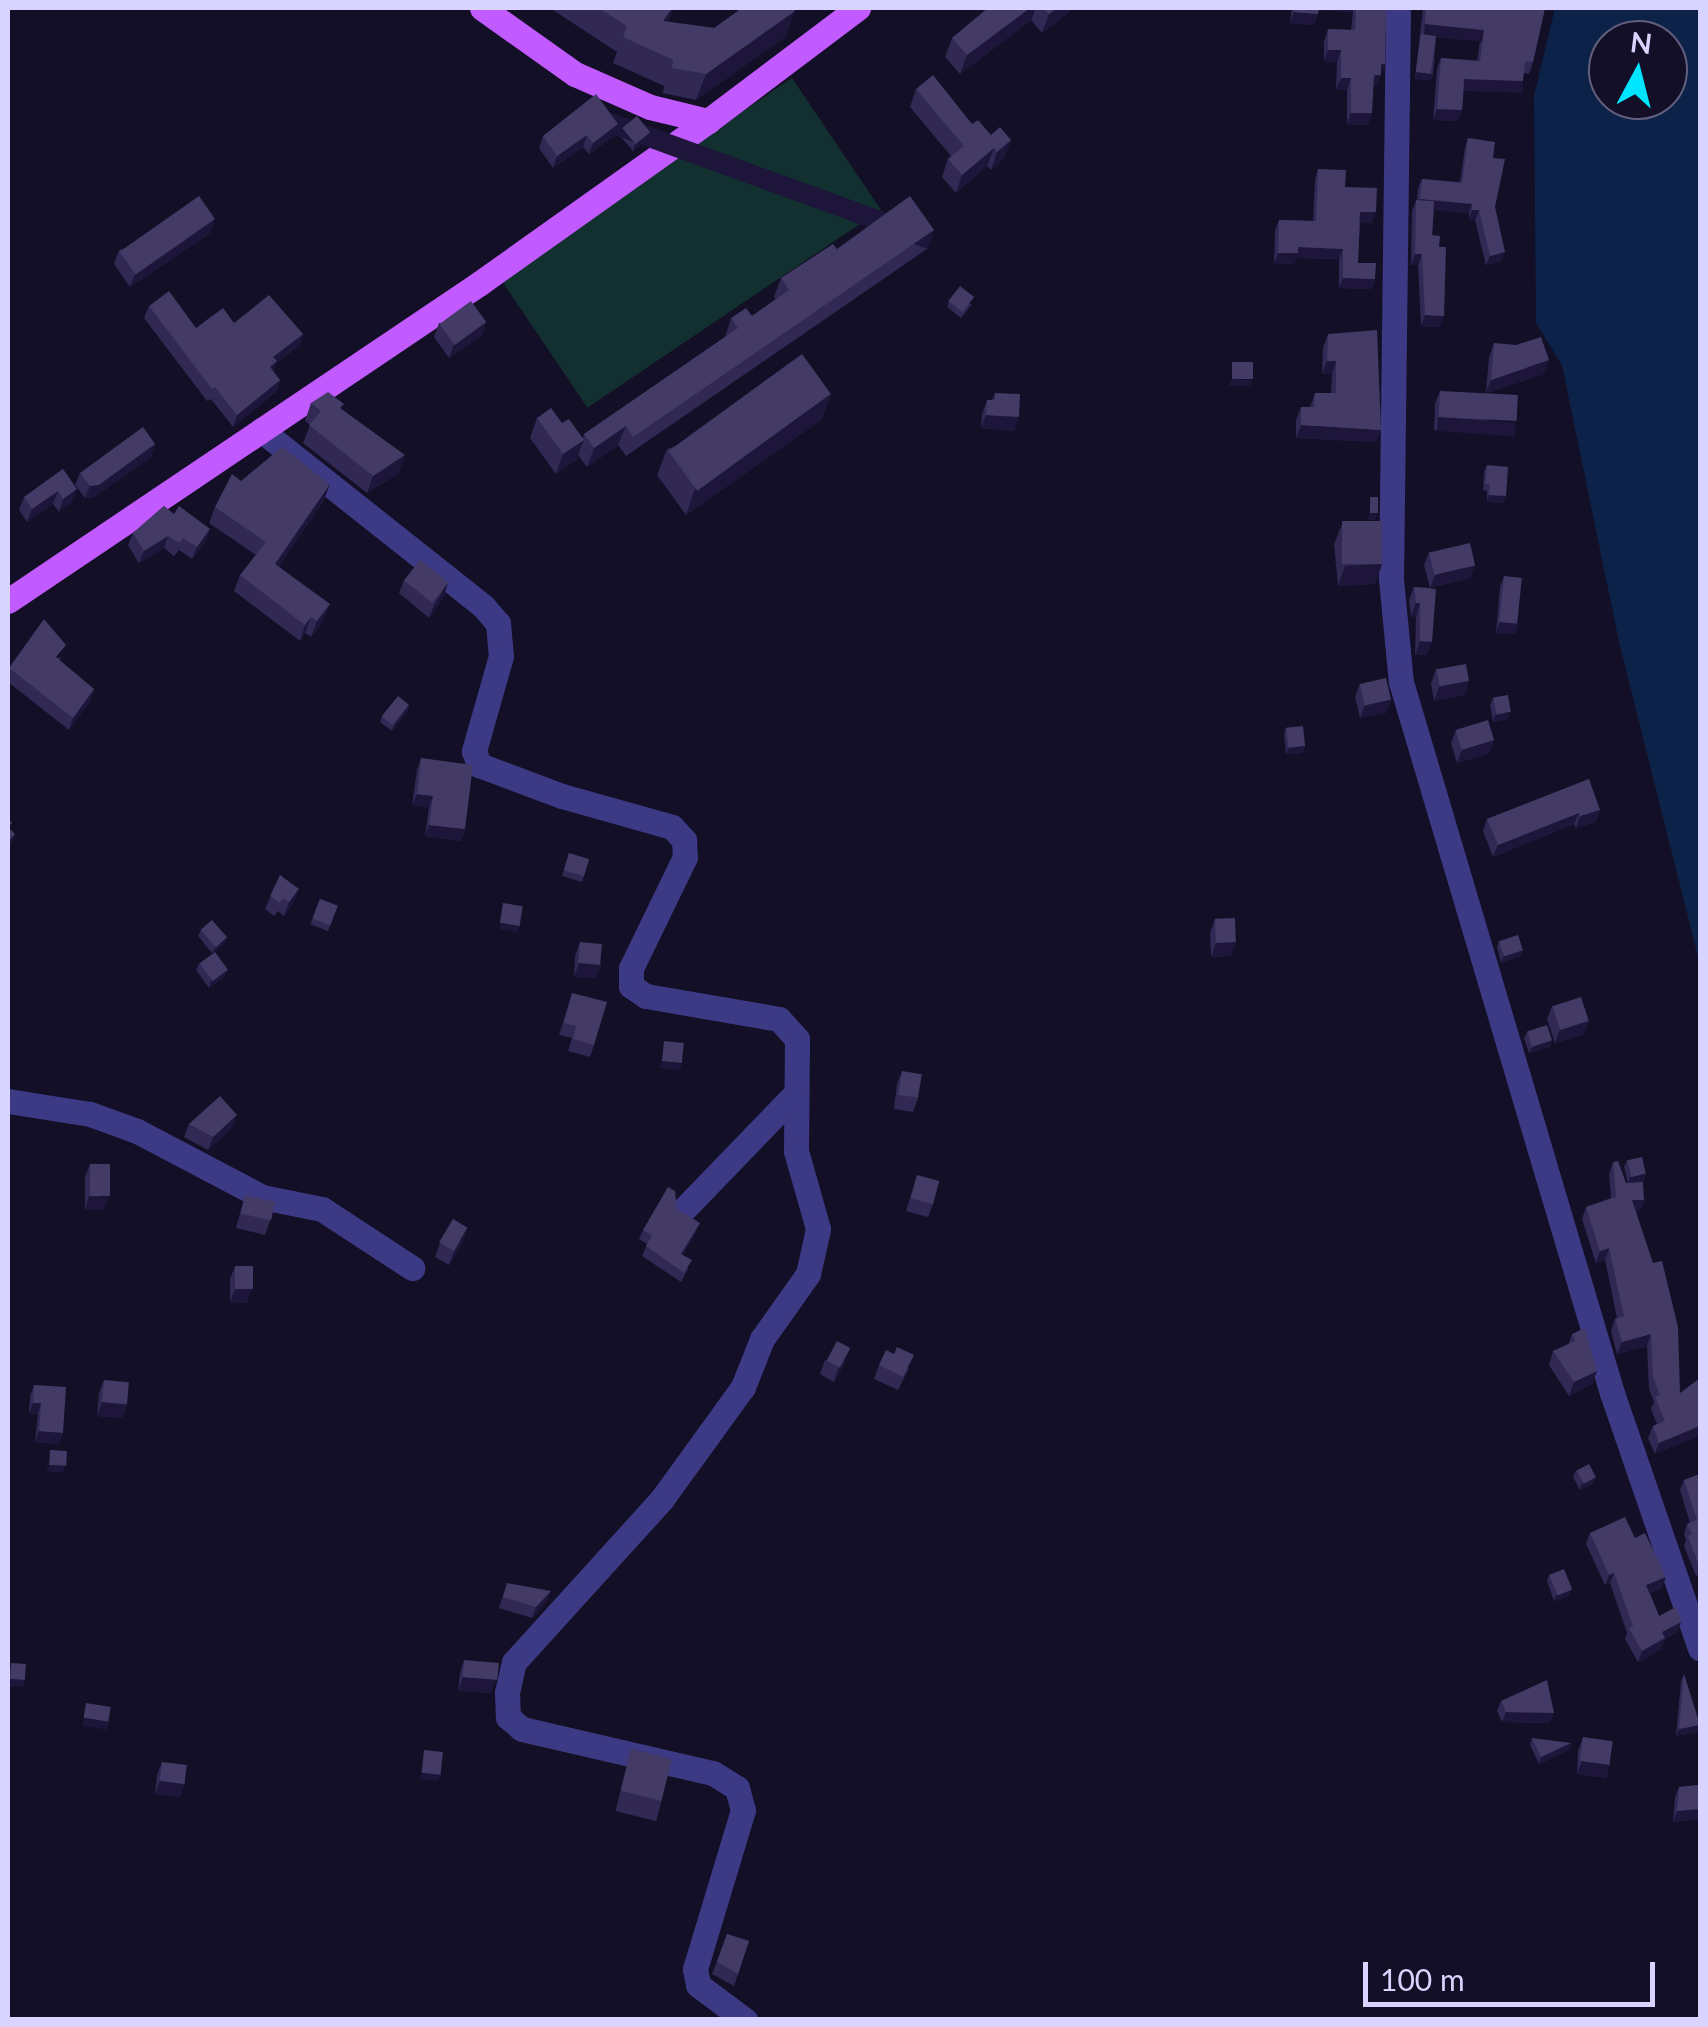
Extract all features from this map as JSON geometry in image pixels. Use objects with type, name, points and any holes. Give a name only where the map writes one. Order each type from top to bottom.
[{"type":"main road","points":[[482,8],[575,74],[650,107],[708,121]]},
{"type":"main road","points":[[8,601],[480,283],[708,121],[858,8]]},
{"type":"street","points":[[1398,8],[1390,579],[1402,682],[1612,1393],[1700,1648]]},
{"type":"street","points":[[261,430],[483,606],[498,624],[501,656],[474,751],[479,765],[562,796],[672,827],[684,840],[685,857],[632,968],[632,986],[646,996],[779,1019],[796,1039],[796,1150],[818,1229],[808,1274],[762,1339],[743,1387],[720,1419],[662,1499],[514,1662],[507,1692],[508,1717],[522,1729],[713,1773],[736,1788],[743,1810],[695,1969],[698,1985],[745,2020]]},
{"type":"street","points":[[686,1207],[795,1094]]},
{"type":"street","points":[[8,1101],[90,1114],[138,1131],[262,1197],[322,1208],[412,1268]]},
{"type":"green space","points":[[792,78],[881,210],[587,408],[499,276]]},
{"type":"water","points":[[1555,8],[1700,8],[1700,965],[1619,642],[1562,365],[1536,323],[1534,96]]},
{"type":"building","points":[[599,8],[672,8],[663,21],[714,28],[742,8],[795,11],[706,74],[672,68],[673,60],[623,37],[627,26]]},
{"type":"building","points":[[988,8],[1030,8],[967,55],[952,38]]},
{"type":"building","points":[[1295,8],[1319,8],[1318,14],[1294,12]]},
{"type":"building","points":[[1356,8],[1386,8],[1385,64],[1381,64],[1381,75],[1374,75],[1372,113],[1351,113],[1351,78],[1341,78],[1341,50],[1328,50],[1328,29],[1355,30]]},
{"type":"building","points":[[1426,8],[1545,8],[1533,62],[1525,61],[1523,81],[1464,79],[1462,110],[1437,109],[1441,58],[1480,61],[1484,30],[1425,24]]},
{"type":"building","points":[[1421,34],[1436,36],[1431,74],[1416,72]]},
{"type":"building","points":[[933,75],[972,124],[978,120],[991,135],[1000,127],[1011,140],[997,152],[994,148],[962,175],[948,159],[964,146],[916,89]]},
{"type":"building","points":[[596,94],[618,124],[593,143],[587,135],[557,156],[543,136]]},
{"type":"building","points":[[637,116],[650,132],[635,144],[622,128]]},
{"type":"building","points":[[1468,138],[1495,142],[1493,158],[1505,159],[1495,207],[1505,252],[1490,256],[1479,210],[1472,210],[1472,204],[1420,199],[1422,179],[1462,183]]},
{"type":"building","points":[[1318,169],[1346,170],[1345,187],[1377,188],[1376,212],[1360,212],[1358,263],[1376,263],[1375,279],[1343,278],[1343,249],[1298,247],[1298,253],[1278,253],[1279,220],[1316,221]]},
{"type":"building","points":[[199,196],[215,219],[136,275],[120,252]]},
{"type":"building","points":[[910,196],[934,230],[633,437],[626,426],[594,448],[584,434],[738,328],[731,318],[746,308],[752,316],[789,290],[781,278],[833,244],[837,249]]},
{"type":"building","points":[[1416,200],[1434,201],[1432,235],[1440,236],[1439,247],[1446,247],[1444,316],[1425,315],[1422,254],[1415,254]]},
{"type":"building","points":[[960,286],[974,297],[962,312],[948,301]]},
{"type":"building","points":[[169,291],[196,328],[223,308],[234,323],[269,295],[303,334],[273,357],[277,361],[270,367],[280,380],[237,415],[215,387],[212,389],[149,306]]},
{"type":"building","points":[[471,301],[486,322],[455,345],[439,324]]},
{"type":"building","points":[[1377,330],[1381,430],[1301,425],[1301,407],[1314,407],[1315,393],[1336,393],[1336,361],[1327,361],[1328,334]]},
{"type":"building","points":[[1541,337],[1549,360],[1491,380],[1494,343],[1516,345]]},
{"type":"building","points":[[802,354],[831,394],[697,491],[669,451]]},
{"type":"building","points":[[1232,362],[1253,362],[1253,379],[1232,379]]},
{"type":"building","points":[[1440,391],[1518,395],[1517,421],[1439,417]]},
{"type":"building","points":[[328,392],[344,404],[340,408],[405,455],[373,476],[309,425],[321,411],[311,403]]},
{"type":"building","points":[[995,393],[1020,394],[1019,417],[986,415],[987,400],[995,400]]},
{"type":"building","points":[[551,408],[562,423],[569,419],[584,440],[563,454],[537,418]]},
{"type":"building","points":[[143,427],[155,444],[99,485],[90,486],[80,473]]},
{"type":"building","points":[[282,447],[330,484],[275,564],[330,604],[317,621],[311,617],[305,625],[240,575],[266,542],[215,507],[232,474],[241,481]]},
{"type":"building","points":[[1487,465],[1508,467],[1506,496],[1489,495],[1490,484],[1485,484]]},
{"type":"building","points":[[63,469],[77,489],[63,499],[58,491],[32,509],[24,497]]},
{"type":"building","points":[[1370,497],[1378,497],[1378,513],[1370,513]]},
{"type":"building","points":[[164,506],[174,514],[179,506],[210,529],[197,547],[183,538],[179,543],[168,536],[144,551],[133,533]]},
{"type":"building","points":[[1342,521],[1382,521],[1382,564],[1342,564]]},
{"type":"building","points":[[1470,543],[1475,565],[1434,575],[1429,552]]},
{"type":"building","points":[[420,560],[448,582],[432,603],[404,580]]},
{"type":"building","points":[[1504,576],[1522,578],[1517,624],[1499,622]]},
{"type":"building","points":[[1414,587],[1436,589],[1432,642],[1420,641],[1420,603],[1416,603]]},
{"type":"building","points":[[44,619],[66,645],[56,657],[94,689],[73,718],[9,668]]},
{"type":"building","points":[[1466,664],[1469,681],[1439,686],[1436,669]]},
{"type":"building","points":[[1386,678],[1391,699],[1365,706],[1360,684]]},
{"type":"building","points":[[1508,695],[1511,712],[1496,714],[1493,698]]},
{"type":"building","points":[[398,696],[409,705],[393,725],[382,716]]},
{"type":"building","points":[[1488,720],[1494,740],[1462,750],[1455,730]]},
{"type":"building","points":[[1303,726],[1305,746],[1288,748],[1286,728]]},
{"type":"building","points":[[421,758],[473,765],[465,829],[429,825],[433,796],[417,794]]},
{"type":"building","points":[[1589,779],[1600,810],[1580,816],[1579,813],[1498,845],[1487,819]]},
{"type":"building","points":[[569,853],[589,859],[584,876],[564,870]]},
{"type":"building","points":[[280,875],[299,889],[289,902],[283,898],[279,903],[270,896]]},
{"type":"building","points":[[320,899],[338,906],[330,925],[312,919]]},
{"type":"building","points":[[503,903],[523,906],[520,926],[500,923]]},
{"type":"building","points":[[1235,918],[1236,942],[1216,943],[1215,919]]},
{"type":"building","points":[[212,920],[227,937],[216,947],[201,930]]},
{"type":"building","points":[[1518,935],[1523,950],[1504,956],[1499,941]]},
{"type":"building","points":[[580,942],[602,944],[600,965],[578,963]]},
{"type":"building","points":[[215,952],[228,970],[213,981],[200,963]]},
{"type":"building","points":[[572,993],[607,1002],[594,1045],[573,1039],[576,1026],[564,1023]]},
{"type":"building","points":[[1581,997],[1589,1021],[1560,1030],[1552,1006]]},
{"type":"building","points":[[1547,1025],[1552,1040],[1532,1047],[1527,1031]]},
{"type":"building","points":[[664,1041],[684,1043],[682,1063],[662,1061]]},
{"type":"building","points":[[902,1071],[922,1074],[918,1098],[898,1095]]},
{"type":"building","points":[[220,1096],[237,1115],[213,1137],[189,1124]]},
{"type":"building","points":[[1642,1157],[1646,1174],[1631,1177],[1627,1160]]},
{"type":"building","points":[[1618,1161],[1626,1183],[1643,1182],[1644,1200],[1632,1200],[1653,1263],[1662,1261],[1678,1327],[1680,1393],[1700,1378],[1700,1426],[1659,1443],[1653,1426],[1665,1421],[1655,1397],[1660,1395],[1653,1377],[1651,1334],[1622,1342],[1615,1319],[1624,1316],[1609,1248],[1600,1251],[1586,1207],[1616,1197],[1613,1162]]},
{"type":"building","points":[[90,1164],[110,1164],[110,1196],[90,1196]]},
{"type":"building","points":[[917,1175],[939,1181],[933,1204],[911,1198]]},
{"type":"building","points":[[668,1187],[675,1191],[677,1209],[700,1223],[681,1254],[692,1260],[684,1273],[646,1246],[652,1235],[643,1230]]},
{"type":"building","points":[[245,1195],[275,1202],[271,1220],[241,1214]]},
{"type":"building","points":[[453,1219],[468,1228],[454,1251],[439,1242]]},
{"type":"building","points":[[235,1266],[253,1266],[253,1289],[235,1289]]},
{"type":"building","points":[[1585,1328],[1597,1371],[1574,1382],[1553,1351],[1575,1341],[1572,1334]]},
{"type":"building","points":[[837,1341],[850,1348],[840,1367],[827,1360]]},
{"type":"building","points":[[897,1347],[914,1355],[903,1377],[879,1365],[886,1350],[894,1354]]},
{"type":"building","points":[[104,1380],[129,1382],[127,1404],[102,1402]]},
{"type":"building","points":[[34,1385],[66,1387],[63,1433],[39,1431],[41,1403],[33,1403]]},
{"type":"building","points":[[50,1450],[67,1451],[66,1466],[49,1465]]},
{"type":"building","points":[[1589,1464],[1596,1477],[1584,1484],[1577,1471]]},
{"type":"building","points":[[1700,1474],[1699,1566],[1687,1524],[1697,1520],[1684,1480]]},
{"type":"building","points":[[1625,1517],[1635,1538],[1645,1533],[1666,1577],[1646,1585],[1659,1616],[1676,1607],[1681,1622],[1662,1632],[1665,1638],[1642,1651],[1629,1628],[1633,1626],[1614,1573],[1609,1575],[1590,1533]]},
{"type":"building","points":[[1564,1569],[1572,1589],[1557,1595],[1549,1575]]},
{"type":"building","points":[[507,1583],[551,1591],[536,1607],[503,1597]]},
{"type":"building","points":[[464,1660],[499,1663],[497,1680],[463,1677]]},
{"type":"building","points":[[11,1663],[26,1664],[25,1680],[10,1679]]},
{"type":"building","points":[[1684,1674],[1700,1725],[1679,1729]]},
{"type":"building","points":[[1547,1680],[1554,1713],[1506,1712],[1501,1701]]},
{"type":"building","points":[[86,1703],[111,1707],[108,1722],[84,1718]]},
{"type":"building","points":[[1583,1737],[1613,1741],[1609,1765],[1580,1761]]},
{"type":"building","points":[[1532,1738],[1571,1743],[1541,1757]]},
{"type":"building","points":[[631,1749],[672,1759],[661,1801],[621,1791]]},
{"type":"building","points":[[424,1750],[443,1752],[440,1775],[422,1773]]},
{"type":"building","points":[[162,1762],[187,1765],[184,1784],[160,1781]]},
{"type":"building","points":[[1700,1785],[1700,1809],[1677,1811],[1679,1787]]},
{"type":"building","points":[[727,1934],[749,1941],[738,1974],[717,1962]]}]
